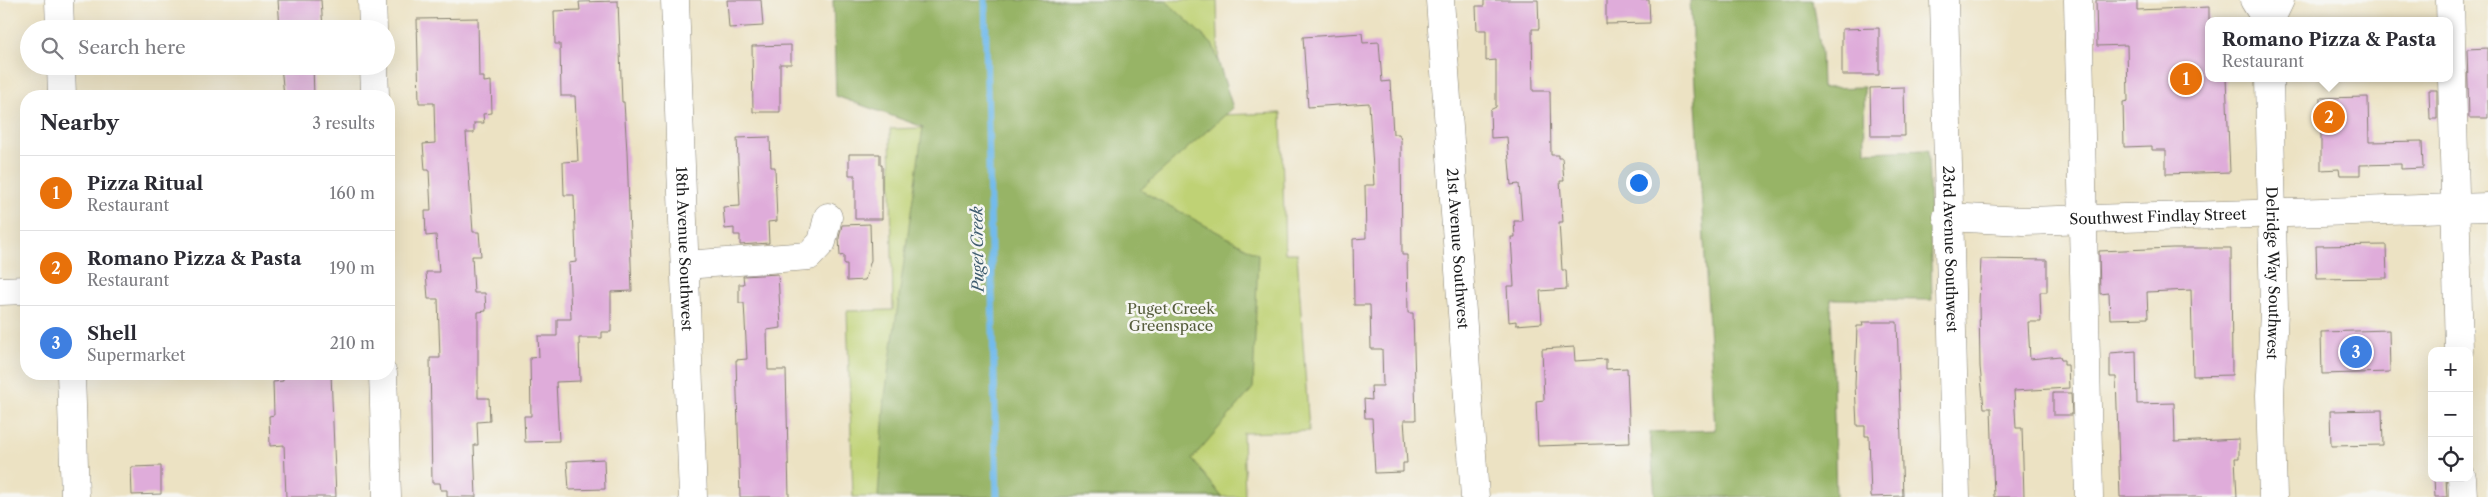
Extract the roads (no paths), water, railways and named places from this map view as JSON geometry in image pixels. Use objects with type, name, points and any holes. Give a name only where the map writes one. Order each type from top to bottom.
[{"type":"street","points":[[59,0],[60,20]]},
{"type":"street","points":[[372,0],[373,20]]},
{"type":"street","name":"18th Avenue Southwest","points":[[675,0],[693,497]]},
{"type":"street","name":"21st Avenue Southwest","points":[[1440,0],[1475,497]]},
{"type":"street","name":"23rd Avenue Southwest","points":[[1944,0],[1956,497]]},
{"type":"street","points":[[2078,0],[2089,497]]},
{"type":"street","points":[[2254,0],[2265,17]]},
{"type":"street","points":[[2270,17],[2280,0]]},
{"type":"street","points":[[2450,0],[2450,17]]},
{"type":"street","points":[[61,75],[62,90]]},
{"type":"street","points":[[374,75],[375,90]]},
{"type":"street","name":"Delridge Way Southwest","points":[[2269,82],[2274,311],[2270,395],[2273,497]]},
{"type":"street","points":[[2452,82],[2459,347]]},
{"type":"street","name":"Southwest Findlay Street","points":[[1948,217],[2023,221],[2488,207]]},
{"type":"street","points":[[685,265],[809,256],[822,242],[828,217]]},
{"type":"street","points":[[0,291],[20,290]]},
{"type":"street","points":[[71,380],[75,497]]},
{"type":"street","points":[[383,380],[387,497]]},
{"type":"street","points":[[2462,482],[2463,497]]},
{"type":"waterway","name":"Puget Creek","points":[[985,0],[997,497]]},
{"type":"place","name":"Pizza Ritual","points":[[2186,79]]},
{"type":"place","name":"Romano Pizza & Pasta","points":[[2329,117]]},
{"type":"place","name":"Shell","points":[[2356,352]]},
{"type":"park label","name":"Puget Creek Greenspace","points":[[1171,318]]}]
